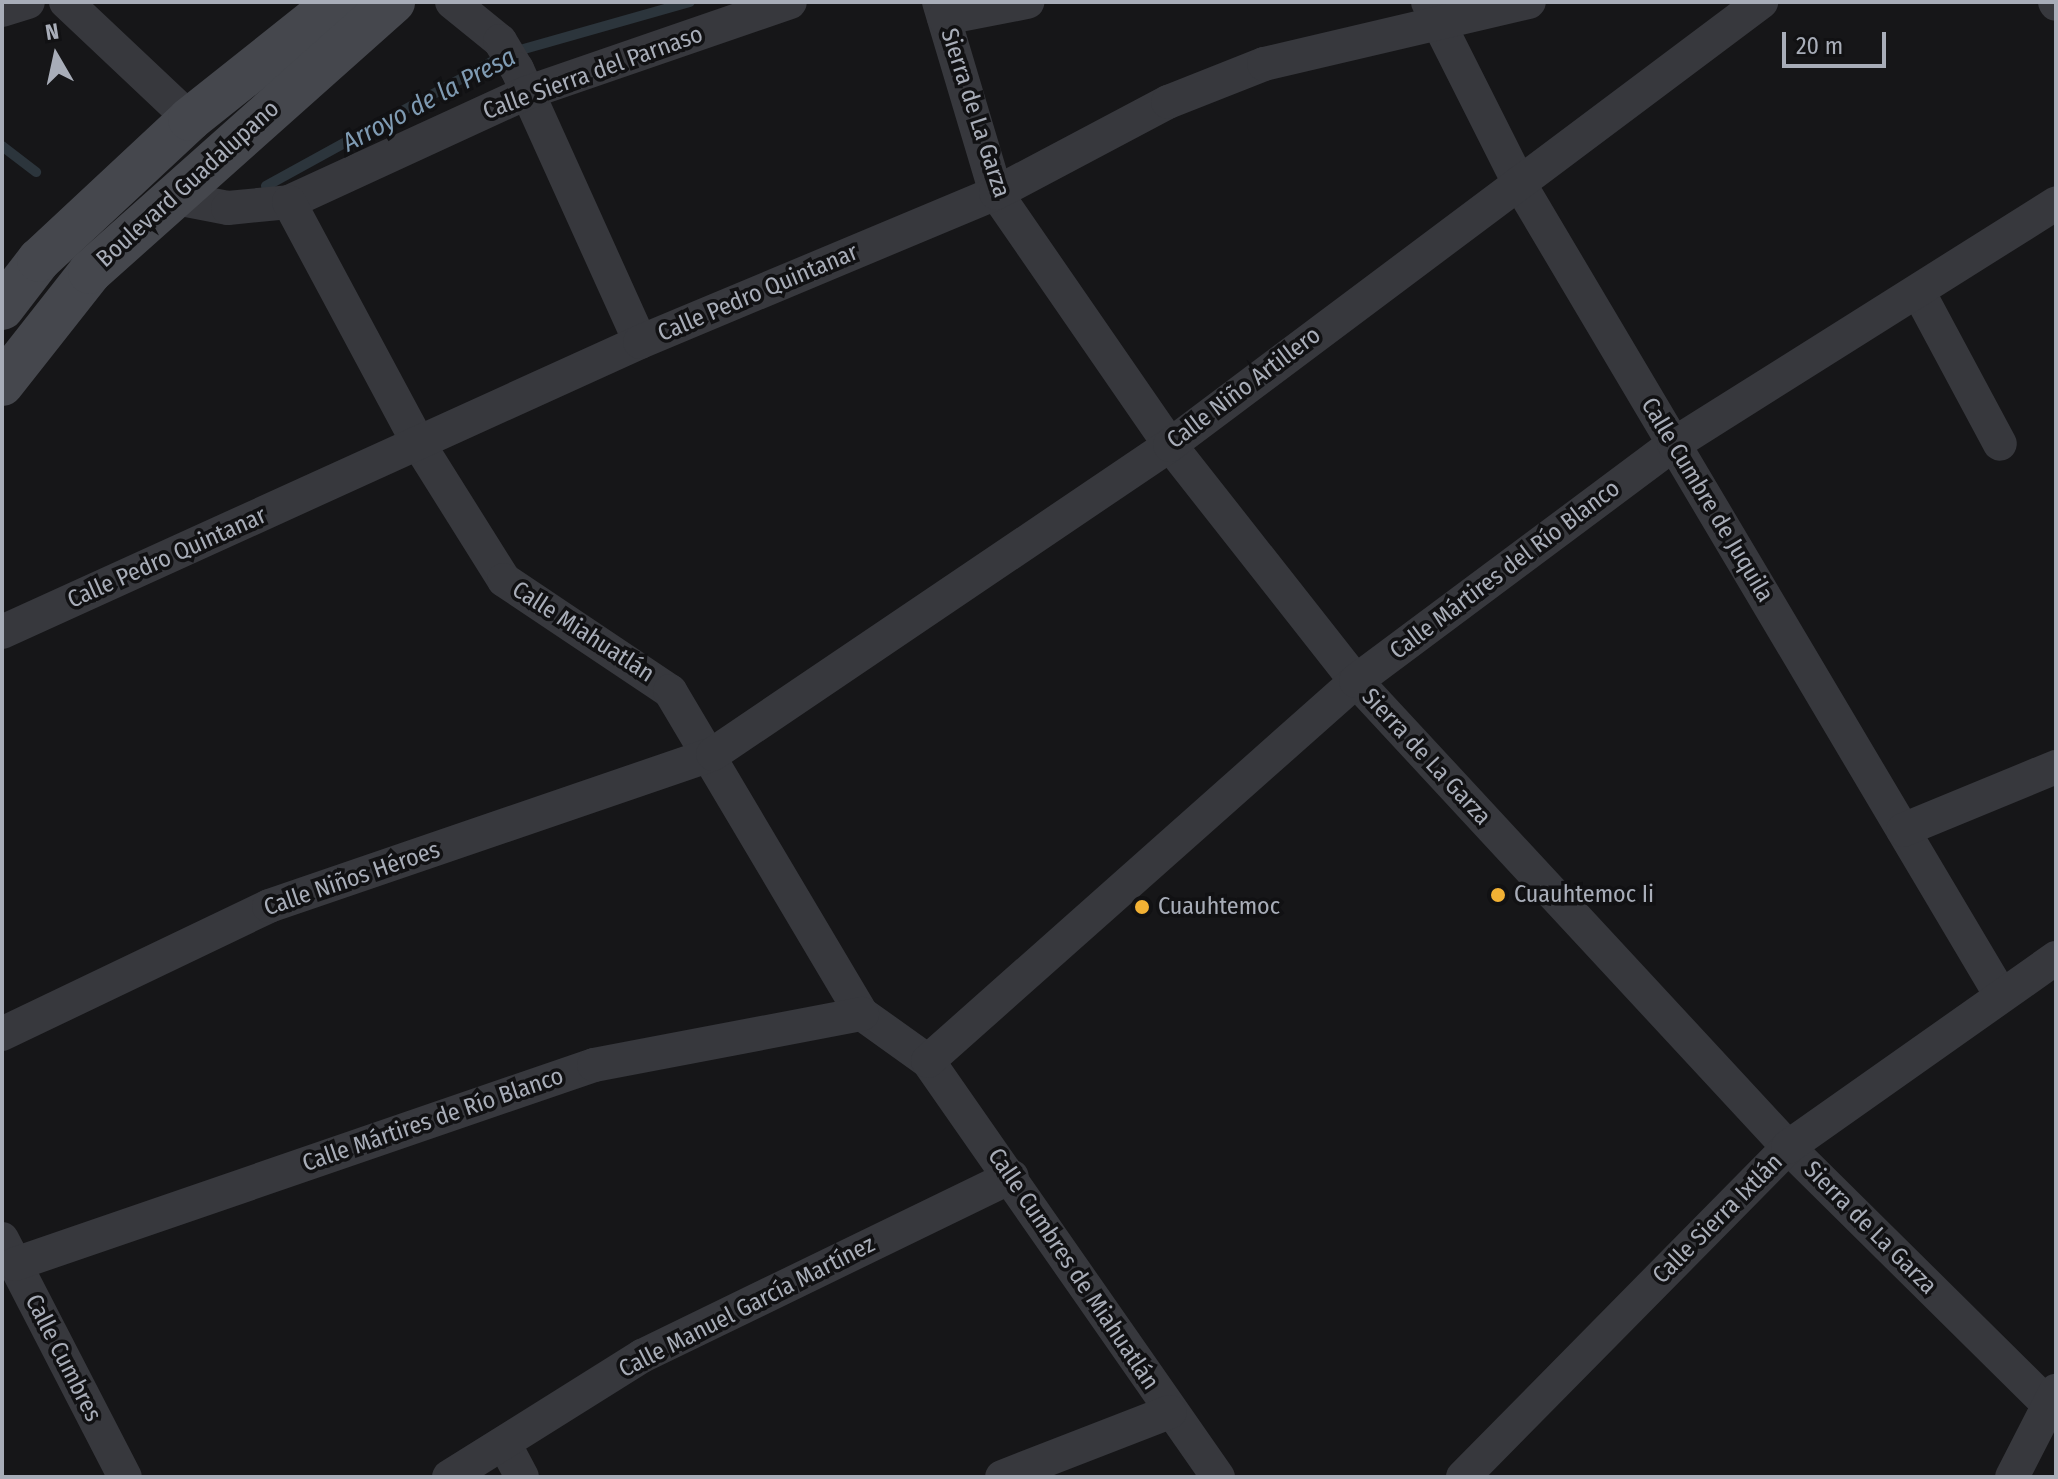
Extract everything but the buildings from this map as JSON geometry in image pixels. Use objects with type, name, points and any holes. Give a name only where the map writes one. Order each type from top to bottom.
[{"type":"main road","name":"Boulevard Guadalupano","points":[[2,308],[39,260],[190,119],[337,2]]},
{"type":"main road","name":"Boulevard Guadalupano","points":[[2,384],[90,272],[393,2]]},
{"type":"street","points":[[2,10],[28,2]]},
{"type":"street","points":[[66,2],[190,119]]},
{"type":"street","points":[[452,2],[514,68],[640,342]]},
{"type":"street","name":"Calle Sierra del Parnaso","points":[[171,197],[228,208],[289,202],[514,68],[790,2]]},
{"type":"street","points":[[941,10],[1027,2]]},
{"type":"street","name":"Calle Pedro Quintanar","points":[[2,632],[420,446],[640,342],[996,193],[1168,102],[1264,64],[1433,15],[1529,2]]},
{"type":"street","name":"Calle Niño Artillero","points":[[713,754],[1170,445],[1761,2]]},
{"type":"street","name":"Sierra de La Garza","points":[[941,10],[996,193],[1170,445],[1356,681],[1788,1147],[2053,1402]]},
{"type":"street","name":"Calle Cumbre de Juquila","points":[[1433,15],[1519,183],[1999,992]]},
{"type":"street","name":"Calle Miahuatlán","points":[[289,202],[420,446],[504,580],[670,691],[713,754],[862,1014]]},
{"type":"street","name":"Calle Mártires del Río Blanco","points":[[928,1061],[1356,681],[1674,444],[1919,293],[2056,203]]},
{"type":"street","points":[[1919,293],[2000,444]]},
{"type":"street","name":"Calle Niños Héroes","points":[[2,1034],[269,906],[713,754]]},
{"type":"street","points":[[1903,830],[2056,767]]},
{"type":"street","name":"Calle Sierra Ixtlán","points":[[1463,1477],[1788,1147],[1999,992],[2056,958]]},
{"type":"street","name":"Calle Cumbres de Miahuatlán","points":[[862,1014],[928,1061],[1012,1176],[1170,1412],[1218,1477]]},
{"type":"street","name":"Calle Mártires de Río Blanco","points":[[8,1252],[594,1065],[862,1014]]},
{"type":"street","name":"Calle Manuel García Martínez","points":[[449,1477],[505,1445],[642,1356],[1012,1176]]},
{"type":"street","name":"Calle Cumbres","points":[[8,1252],[125,1477]]},
{"type":"street","points":[[2012,1477],[2053,1402]]},
{"type":"street","points":[[1002,1477],[1170,1412]]},
{"type":"street","points":[[505,1445],[522,1477]]},
{"type":"waterway","name":"Arroyo de la Presa","points":[[266,186],[506,54],[690,2]]},
{"type":"waterway","name":"Arroyo de la Presa","points":[[2,146],[36,172]]},
{"type":"place","name":"Cuauhtemoc Ii","points":[[1498,895]]},
{"type":"place","name":"Cuauhtemoc","points":[[1142,907]]}]
